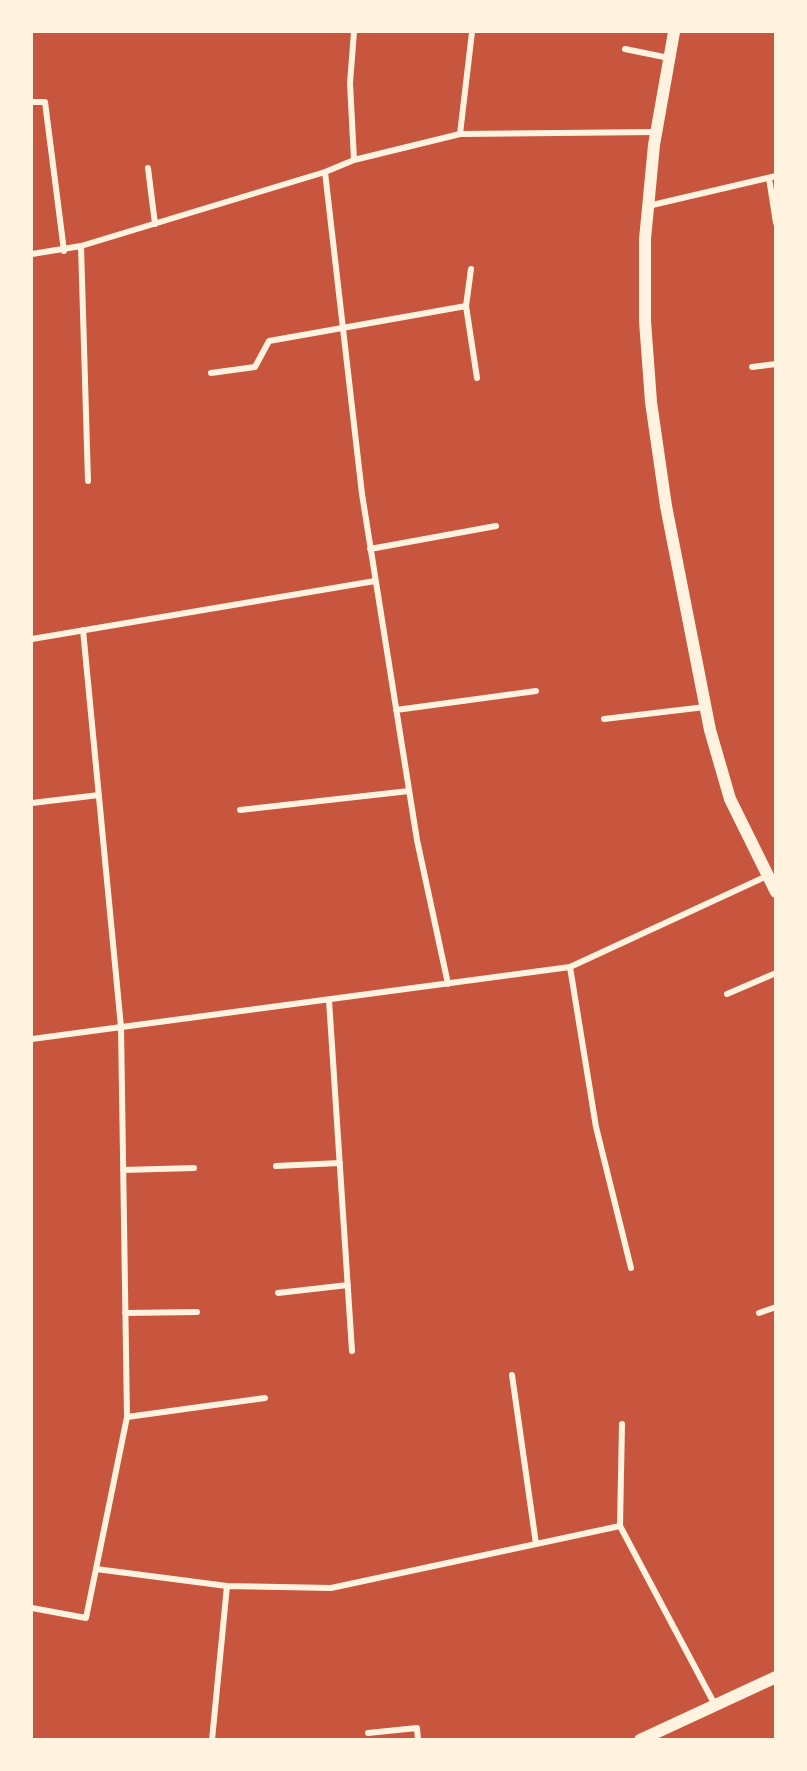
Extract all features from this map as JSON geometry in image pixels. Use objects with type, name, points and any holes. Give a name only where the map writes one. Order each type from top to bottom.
[{"type":"main road","points":[[674,32],[656,132],[647,207],[645,321],[651,402],[666,507],[705,707],[730,799],[776,892]]},
{"type":"main road","points":[[640,1740],[653,1737],[776,1677]]},
{"type":"street","points":[[354,32],[350,83],[354,160]]},
{"type":"street","points":[[460,134],[472,32]]},
{"type":"street","points":[[625,49],[669,58]]},
{"type":"street","points":[[32,102],[45,102],[64,250]]},
{"type":"street","points":[[32,254],[81,246],[325,172],[354,160],[460,134],[656,132]]},
{"type":"street","points":[[148,168],[155,224]]},
{"type":"street","points":[[325,172],[341,328],[370,549],[417,840],[448,984]]},
{"type":"street","points":[[647,207],[772,177],[776,223]]},
{"type":"street","points":[[81,246],[88,481]]},
{"type":"street","points":[[471,269],[466,306],[477,378]]},
{"type":"street","points":[[210,373],[255,367],[268,341],[466,306]]},
{"type":"street","points":[[752,368],[776,363]]},
{"type":"street","points":[[370,549],[496,526]]},
{"type":"street","points":[[32,630],[32,639],[375,581]]},
{"type":"street","points":[[32,1608],[86,1618],[127,1417],[121,1028],[83,630]]},
{"type":"street","points":[[396,710],[536,691]]},
{"type":"street","points":[[604,719],[705,707]]},
{"type":"street","points":[[240,810],[409,791]]},
{"type":"street","points":[[32,803],[99,795]]},
{"type":"street","points":[[32,1039],[570,968],[767,876]]},
{"type":"street","points":[[570,968],[596,1127],[631,1269]]},
{"type":"street","points":[[727,994],[776,973]]},
{"type":"street","points":[[328,1000],[352,1351]]},
{"type":"street","points":[[276,1167],[340,1163]]},
{"type":"street","points":[[123,1170],[194,1168]]},
{"type":"street","points":[[278,1293],[348,1285]]},
{"type":"street","points":[[759,1313],[776,1307]]},
{"type":"street","points":[[125,1313],[196,1312]]},
{"type":"street","points":[[512,1376],[536,1544]]},
{"type":"street","points":[[127,1417],[265,1398]]},
{"type":"street","points":[[622,1424],[621,1526],[715,1705]]},
{"type":"street","points":[[96,1569],[227,1586],[331,1588],[621,1526]]},
{"type":"street","points":[[212,1740],[227,1586]]},
{"type":"street","points":[[368,1733],[417,1728],[418,1740]]}]
